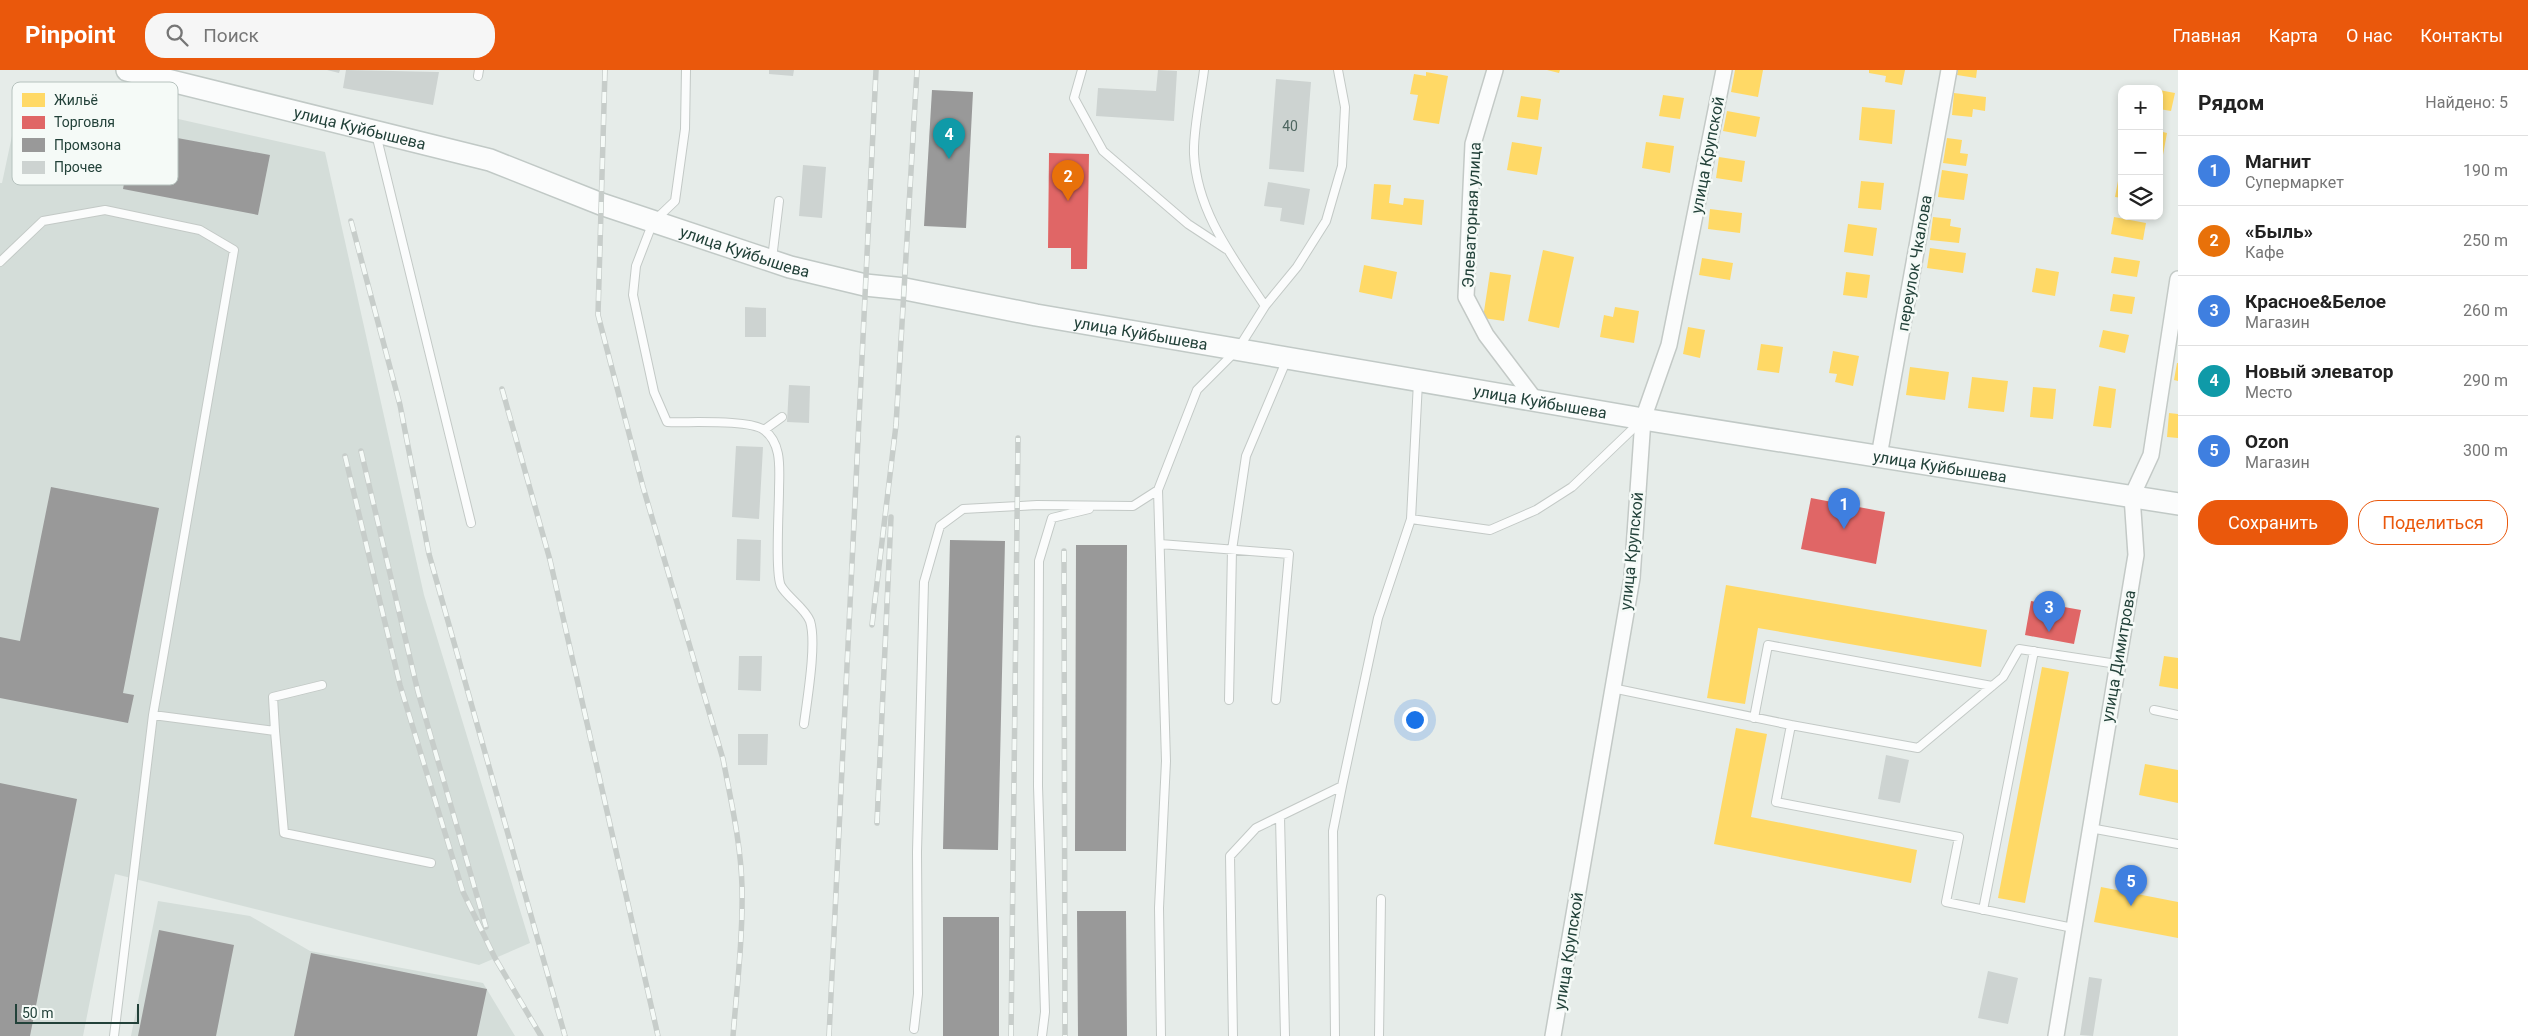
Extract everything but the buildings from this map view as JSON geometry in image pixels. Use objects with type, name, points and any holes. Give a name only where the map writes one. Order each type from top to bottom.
[{"type":"street","name":"улица Куйбышева","points":[[127,70],[188,81],[490,160],[601,204],[653,222],[772,259],[790,267],[865,285],[905,289],[1036,315],[1643,419],[2178,504]]},
{"type":"street","name":"Элеваторная улица","points":[[1495,70],[1473,144],[1466,296],[1486,335],[1536,401]]},
{"type":"street","name":"улица Крупской","points":[[1553,1036],[1632,578],[1643,419],[1670,345],[1724,70]]},
{"type":"street","name":"переулок Чкалова","points":[[1879,456],[1949,70]]},
{"type":"street","name":"улица Димитрова","points":[[2056,1036],[2116,664],[2136,555],[2132,496],[2152,455],[2173,341],[2178,279]]},
{"type":"lane","points":[[686,70],[685,129],[675,201],[653,222],[636,266],[633,295],[654,392],[666,422],[748,424],[764,430],[773,439],[779,455],[778,560],[781,586],[793,598],[810,621],[812,657],[804,724]]},
{"type":"lane","points":[[1082,70],[1074,98],[1103,151],[1188,224],[1227,250]]},
{"type":"lane","points":[[1204,70],[1194,154],[1205,209],[1227,250],[1265,306]]},
{"type":"lane","points":[[1161,1036],[1159,908],[1166,761],[1158,490],[1197,390],[1238,349],[1265,306],[1297,267],[1326,221],[1342,166],[1344,108],[1338,70]]},
{"type":"lane","points":[[376,131],[471,523]]},
{"type":"lane","points":[[772,259],[779,201]]},
{"type":"lane","points":[[0,262],[43,221],[105,210],[200,230],[234,250],[153,715],[114,1036]]},
{"type":"lane","points":[[1229,700],[1232,550],[1246,456],[1288,358]]},
{"type":"lane","points":[[1335,1036],[1333,831],[1378,618],[1411,519],[1418,380]]},
{"type":"lane","points":[[764,430],[782,418]]},
{"type":"lane","points":[[1411,519],[1490,530],[1536,510],[1572,487],[1643,419]]},
{"type":"lane","points":[[914,1029],[918,994],[917,852],[924,582],[940,526],[963,509],[1037,505],[1133,506],[1158,490]]},
{"type":"lane","points":[[1042,1036],[1045,1012],[1038,786],[1039,561],[1052,518],[1098,507]]},
{"type":"lane","points":[[1160,544],[1289,554],[1276,700]]},
{"type":"lane","points":[[1754,718],[1768,645],[1992,686]]},
{"type":"lane","points":[[1612,688],[1754,718],[1918,748],[2003,677],[2019,649],[2116,664]]},
{"type":"lane","points":[[1983,910],[2034,651]]},
{"type":"lane","points":[[322,685],[273,697],[284,833],[431,863]]},
{"type":"lane","points":[[2154,710],[2178,715]]},
{"type":"lane","points":[[153,715],[275,731]]},
{"type":"lane","points":[[1791,725],[1776,802],[1959,837],[1946,902],[2073,928]]},
{"type":"lane","points":[[1234,1036],[1230,856],[1256,828],[1342,786]]},
{"type":"lane","points":[[1280,817],[1285,1036]]},
{"type":"lane","points":[[2090,828],[2178,844]]},
{"type":"lane","points":[[1379,1036],[1381,898]]},
{"type":"shaded area","points":[[178,119],[325,152],[424,595],[530,943],[479,965],[115,874],[83,1036],[0,1036],[0,183],[2,183],[12,136],[12,185],[178,185]]},
{"type":"shaded area","points":[[158,901],[250,916],[310,951],[483,983],[515,1036],[131,1036]]},
{"type":"railway","points":[[605,70],[598,315],[643,487],[723,759],[738,839],[742,887],[742,924],[733,1036]]},
{"type":"railway","points":[[829,1036],[876,70]]},
{"type":"railway","points":[[872,625],[896,425],[917,70]]},
{"type":"railway","points":[[351,221],[400,405],[429,554],[565,1036]]},
{"type":"railway","points":[[502,389],[550,560],[658,1036]]},
{"type":"railway","points":[[1011,1036],[1018,438]]},
{"type":"railway","points":[[361,451],[418,692],[486,927]]},
{"type":"railway","points":[[345,456],[400,685],[463,892],[495,958],[541,1036]]},
{"type":"railway","points":[[877,823],[891,517]]},
{"type":"railway","points":[[1064,551],[1065,1036]]},
{"type":"place","name":"Новый элеватор","points":[[949,159]]},
{"type":"place","name":"«Быль»","points":[[1068,201]]},
{"type":"place","name":"Магнит","points":[[1844,529]]},
{"type":"place","name":"Красное&Белое","points":[[2049,632]]},
{"type":"place","name":"Ozon","points":[[2131,906]]}]
